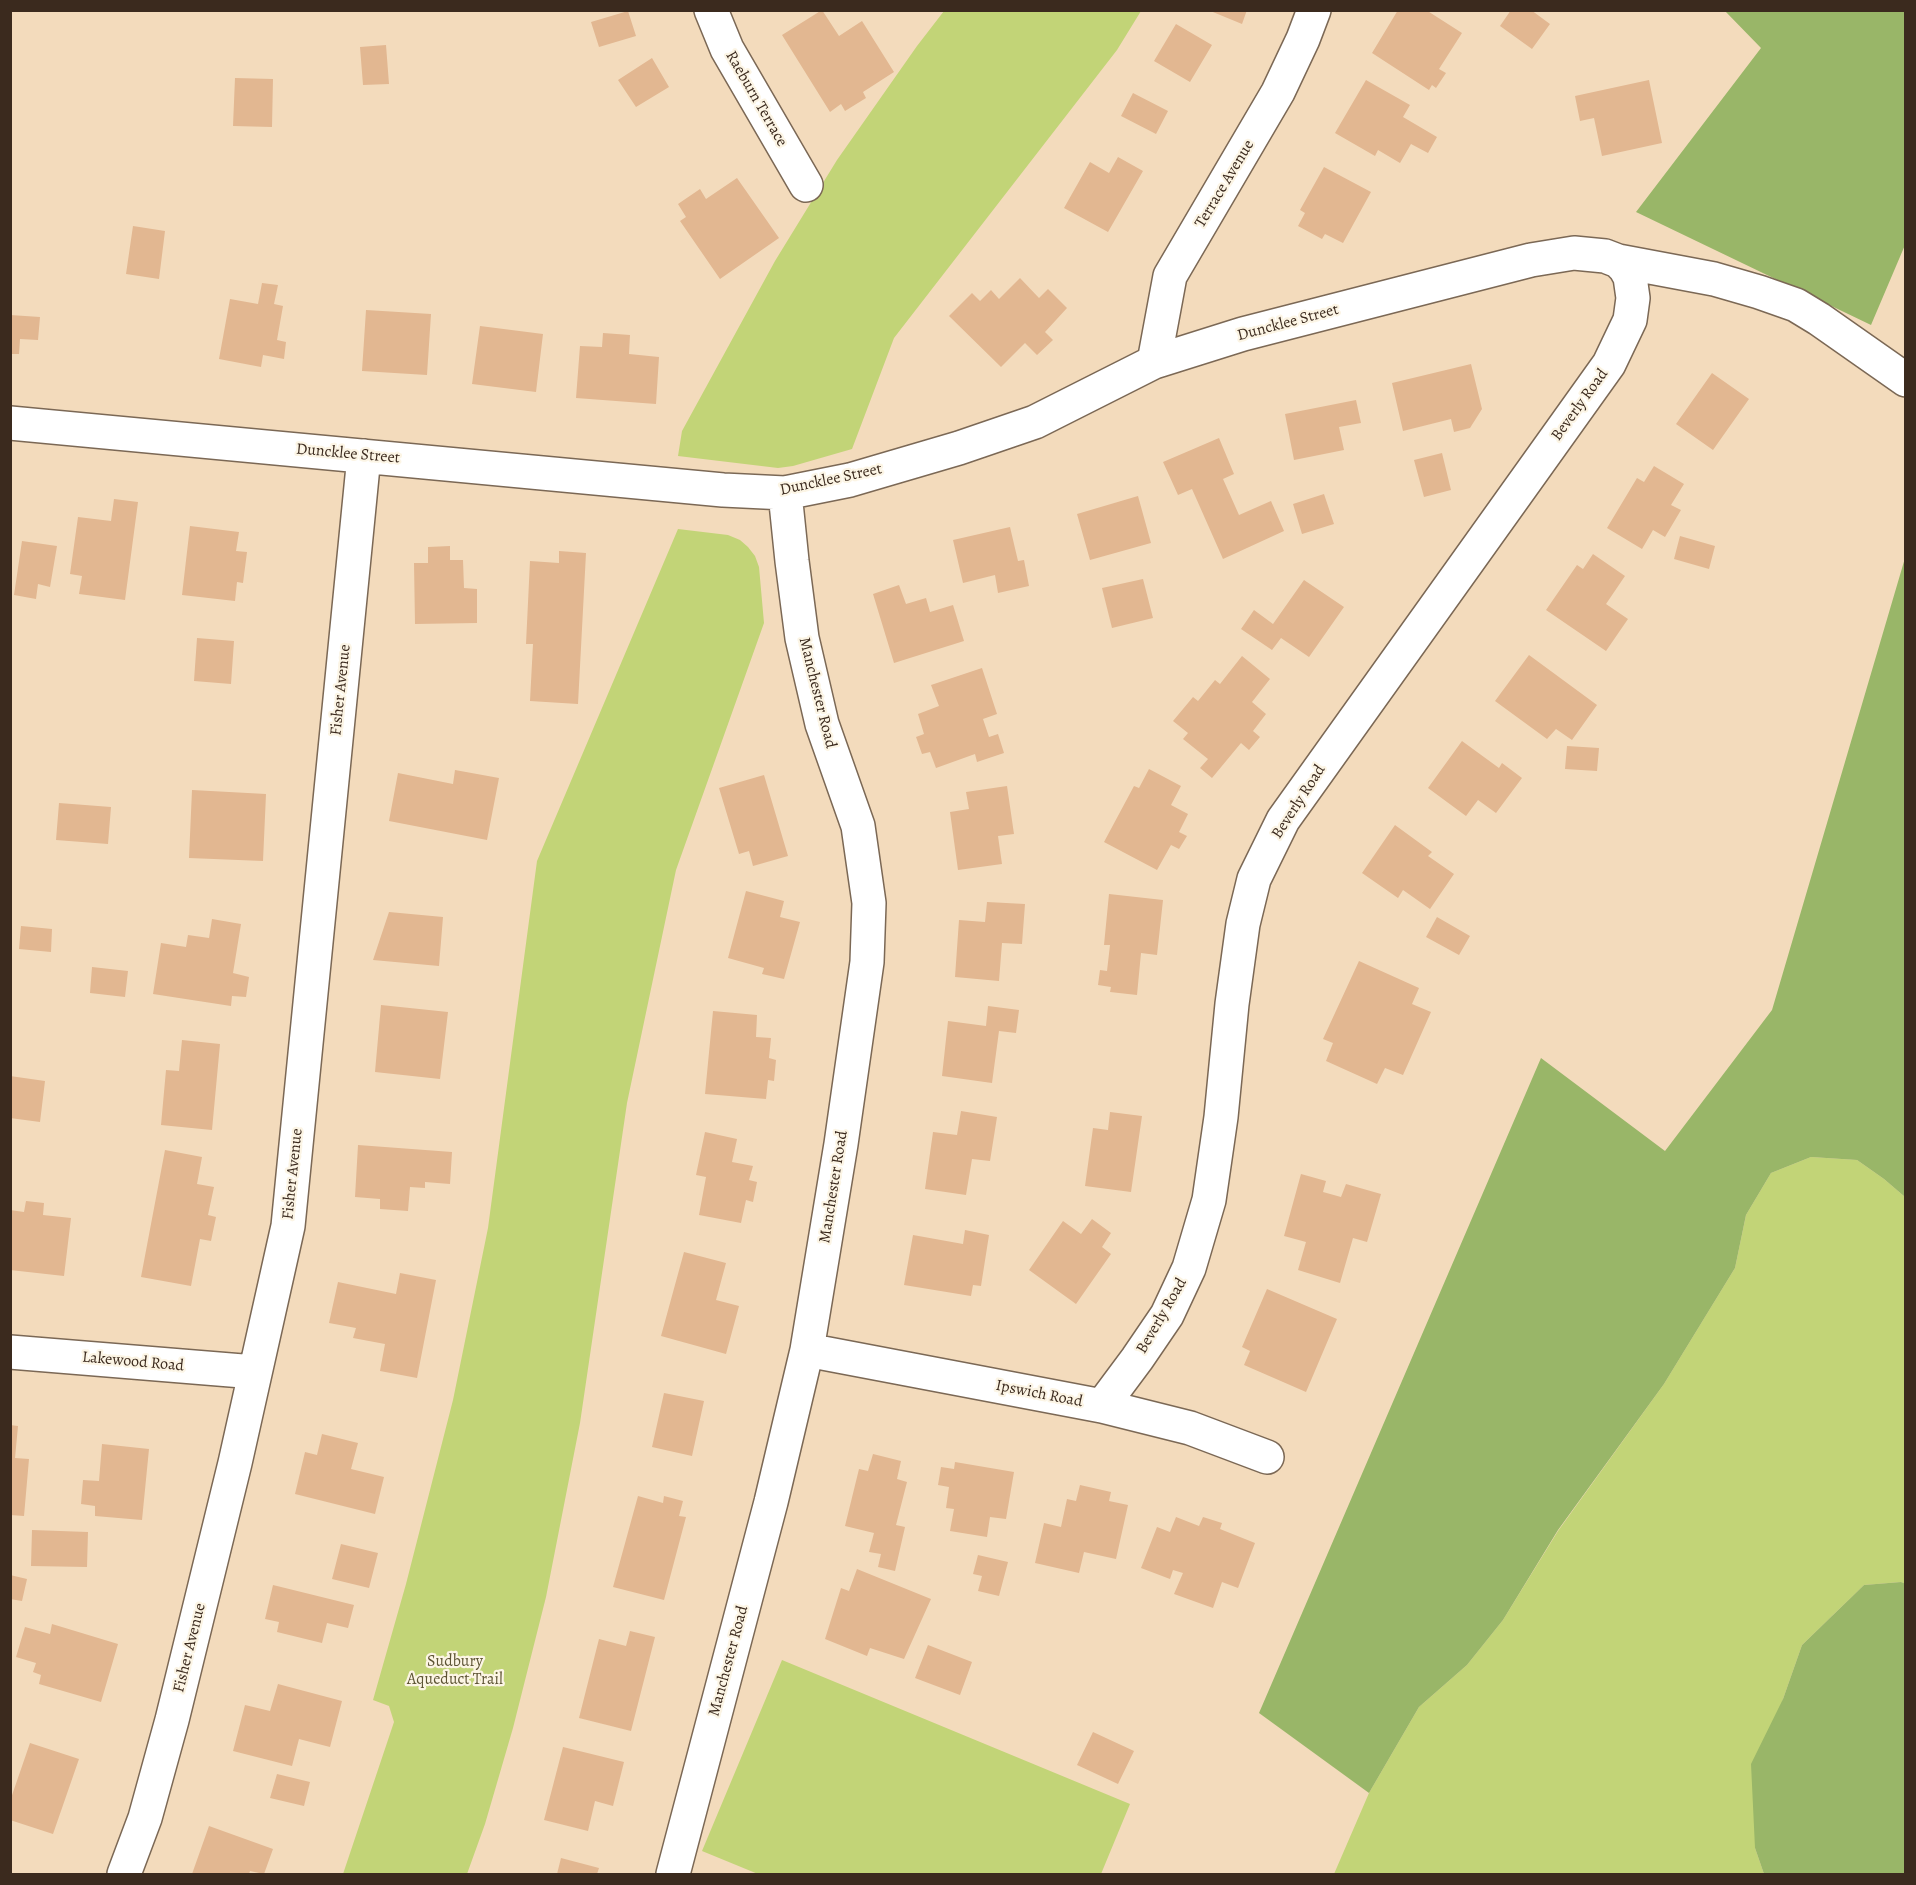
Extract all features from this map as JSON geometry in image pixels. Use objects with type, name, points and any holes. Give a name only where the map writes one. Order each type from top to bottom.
[{"type":"street","name":"Raeburn Terrace","points":[[711,10],[727,49],[806,184]]},
{"type":"street","name":"Terrace Avenue","points":[[1154,362],[1170,276],[1278,92],[1314,10]]},
{"type":"street","name":"Duncklee Street","points":[[10,423],[723,490],[785,493],[850,480],[959,448],[1035,422],[1154,362],[1243,334],[1531,260],[1575,254],[1605,256],[1618,261],[1724,281],[1796,305],[1905,380]]},
{"type":"street","name":"Beverly Road","points":[[1102,1406],[1167,1315],[1189,1268],[1209,1200],[1221,1117],[1232,1004],[1244,924],[1254,879],[1283,820],[1609,364],[1630,321],[1633,298],[1630,277],[1618,261]]},
{"type":"street","name":"Fisher Avenue","points":[[124,1875],[145,1818],[172,1720],[288,1226],[364,456]]},
{"type":"street","name":"Manchester Road","points":[[673,1875],[771,1502],[807,1350],[841,1144],[867,962],[869,903],[858,826],[822,724],[802,638],[785,493]]},
{"type":"street","name":"Ipswich Road","points":[[807,1350],[1102,1406],[1190,1428],[1267,1456]]},
{"type":"street","name":"Lakewood Road","points":[[10,1352],[255,1372]]},
{"type":"green space","points":[[944,11],[1141,11],[1117,50],[894,338],[852,449],[778,468],[678,456],[682,431],[775,261],[837,160]]},
{"type":"green space","points":[[1725,11],[1905,11],[1905,245],[1871,325],[1636,212],[1761,48]]},
{"type":"green space","name":"Sudbury Aqueduct Trail","points":[[678,529],[728,535],[740,540],[748,547],[759,567],[764,623],[676,870],[627,1103],[580,1423],[546,1597],[513,1728],[485,1824],[467,1874],[343,1874],[394,1722],[389,1706],[373,1700],[406,1584],[453,1400],[488,1228],[537,861]]},
{"type":"green space","points":[[1905,558],[1905,1197],[1857,1160],[1811,1157],[1771,1173],[1746,1215],[1735,1268],[1664,1384],[1558,1530],[1503,1620],[1467,1665],[1419,1707],[1369,1793],[1259,1713],[1541,1058],[1665,1151],[1772,1010]]},
{"type":"green space","points":[[1811,1157],[1857,1160],[1905,1197],[1905,1584],[1901,1582],[1864,1585],[1802,1645],[1783,1699],[1755,1848],[1764,1874],[1334,1874],[1369,1793],[1419,1707],[1467,1665],[1503,1620],[1558,1531],[1664,1384],[1735,1268],[1746,1215],[1771,1173]]},
{"type":"green space","points":[[1901,1582],[1906,1584],[1905,1874],[1764,1874],[1755,1848],[1751,1764],[1783,1699],[1802,1645],[1864,1585]]},
{"type":"green space","points":[[782,1660],[1130,1804],[1101,1874],[758,1874],[702,1851]]},
{"type":"building","points":[[822,10],[839,36],[862,21],[894,72],[863,92],[866,98],[845,111],[841,104],[830,112],[782,35]]},
{"type":"building","points":[[1208,10],[1247,10],[1242,24]]},
{"type":"building","points":[[1398,10],[1426,10],[1462,33],[1439,69],[1446,73],[1436,88],[1432,85],[1429,90],[1372,53]]},
{"type":"building","points":[[1511,10],[1531,10],[1550,24],[1532,49],[1500,26]]},
{"type":"building","points":[[628,11],[636,36],[599,47],[591,22]]},
{"type":"building","points":[[1176,24],[1212,45],[1190,82],[1154,61]]},
{"type":"building","points":[[386,45],[389,84],[363,85],[360,47]]},
{"type":"building","points":[[652,58],[669,87],[636,107],[618,80]]},
{"type":"building","points":[[235,78],[273,79],[272,127],[233,126]]},
{"type":"building","points":[[1366,80],[1410,105],[1403,117],[1437,137],[1428,153],[1411,144],[1400,163],[1378,150],[1375,156],[1335,133]]},
{"type":"building","points":[[1649,80],[1662,143],[1602,156],[1594,118],[1580,121],[1575,96]]},
{"type":"building","points":[[1133,93],[1168,111],[1156,134],[1121,116]]},
{"type":"building","points":[[1118,157],[1143,171],[1108,232],[1064,208],[1090,162],[1109,173]]},
{"type":"building","points":[[1324,167],[1371,192],[1343,243],[1325,234],[1322,239],[1298,226],[1305,213],[1300,210]]},
{"type":"building","points":[[737,178],[779,238],[720,279],[680,221],[686,217],[678,204],[700,189],[706,199]]},
{"type":"building","points":[[133,226],[165,231],[159,279],[126,274]]},
{"type":"building","points":[[1020,278],[1039,298],[1048,289],[1067,308],[1045,332],[1053,340],[1037,355],[1025,343],[1001,367],[949,316],[972,293],[980,301],[991,290],[999,299]]},
{"type":"building","points":[[262,283],[278,285],[274,304],[283,306],[277,340],[286,342],[284,359],[263,355],[261,367],[219,359],[230,299],[258,304]]},
{"type":"building","points":[[366,310],[431,314],[427,375],[362,371]]},
{"type":"building","points":[[10,315],[40,317],[38,340],[20,339],[19,354],[10,354]]},
{"type":"building","points":[[480,326],[543,334],[536,392],[472,384]]},
{"type":"building","points":[[603,333],[630,335],[629,354],[659,357],[656,404],[576,398],[580,346],[602,347]]},
{"type":"building","points":[[1471,364],[1482,409],[1470,428],[1454,432],[1451,419],[1403,431],[1392,383]]},
{"type":"building","points":[[1712,373],[1749,399],[1713,450],[1676,424]]},
{"type":"building","points":[[1356,400],[1361,423],[1339,427],[1344,450],[1294,460],[1285,414]]},
{"type":"building","points":[[1219,438],[1234,474],[1223,479],[1239,515],[1271,501],[1284,531],[1223,559],[1192,489],[1178,495],[1163,462]]},
{"type":"building","points":[[1442,453],[1451,490],[1424,497],[1414,460]]},
{"type":"building","points":[[1654,466],[1684,484],[1671,505],[1681,510],[1665,537],[1653,530],[1642,549],[1607,528],[1637,478],[1644,482]]},
{"type":"building","points":[[1324,494],[1334,524],[1302,534],[1293,504]]},
{"type":"building","points":[[1138,496],[1151,543],[1090,560],[1077,514]]},
{"type":"building","points":[[114,499],[138,502],[125,600],[79,594],[82,576],[70,574],[78,517],[111,521]]},
{"type":"building","points":[[190,526],[239,532],[236,551],[247,552],[243,583],[237,582],[235,601],[182,595]]},
{"type":"building","points":[[1010,527],[1018,561],[1024,560],[1029,586],[998,593],[995,575],[963,583],[953,540]]},
{"type":"building","points":[[1680,536],[1715,546],[1709,569],[1674,559]]},
{"type":"building","points":[[22,541],[57,546],[50,587],[38,584],[36,599],[14,595]]},
{"type":"building","points":[[450,546],[450,560],[463,560],[464,588],[477,589],[477,623],[415,624],[414,563],[428,563],[428,547]]},
{"type":"building","points":[[559,551],[586,553],[578,704],[530,701],[533,644],[526,644],[530,561],[559,563]]},
{"type":"building","points":[[1593,554],[1625,576],[1606,604],[1628,619],[1606,651],[1546,610],[1577,565],[1583,569]]},
{"type":"building","points":[[1143,579],[1153,618],[1112,628],[1102,588]]},
{"type":"building","points":[[1304,580],[1344,607],[1309,657],[1281,638],[1272,650],[1241,629],[1254,610],[1273,624]]},
{"type":"building","points":[[899,585],[906,604],[926,598],[930,612],[953,605],[964,641],[894,663],[873,594]]},
{"type":"building","points":[[197,638],[234,641],[231,684],[194,681]]},
{"type":"building","points":[[1529,655],[1597,705],[1572,740],[1556,729],[1547,739],[1495,701]]},
{"type":"building","points":[[1242,656],[1270,679],[1252,702],[1266,714],[1253,731],[1260,737],[1249,750],[1241,743],[1212,778],[1200,768],[1208,759],[1183,739],[1188,733],[1173,721],[1193,697],[1198,701],[1215,680],[1220,684]]},
{"type":"building","points":[[982,668],[997,714],[983,719],[989,737],[998,734],[1004,753],[977,762],[975,754],[936,768],[930,752],[922,754],[916,737],[924,734],[918,714],[939,706],[931,685]]},
{"type":"building","points":[[1462,741],[1499,768],[1502,763],[1522,778],[1496,813],[1478,800],[1466,816],[1428,788]]},
{"type":"building","points":[[1567,746],[1599,748],[1597,771],[1565,769]]},
{"type":"building","points":[[1149,769],[1181,786],[1171,805],[1188,814],[1179,832],[1187,836],[1179,849],[1171,845],[1157,870],[1104,842],[1134,786],[1139,788]]},
{"type":"building","points":[[455,770],[499,778],[487,840],[389,821],[398,773],[453,784]]},
{"type":"building","points":[[764,775],[788,856],[753,866],[749,851],[739,854],[719,788]]},
{"type":"building","points":[[1007,786],[1014,834],[998,836],[1002,864],[958,870],[950,812],[969,809],[966,792]]},
{"type":"building","points":[[192,790],[266,794],[263,861],[189,858]]},
{"type":"building","points":[[59,803],[111,807],[108,844],[56,840]]},
{"type":"building","points":[[1395,825],[1432,852],[1428,856],[1454,874],[1430,909],[1403,890],[1398,898],[1362,873]]},
{"type":"building","points":[[746,891],[784,901],[780,917],[800,922],[784,979],[762,974],[764,968],[728,958]]},
{"type":"building","points":[[1109,894],[1163,900],[1157,955],[1141,953],[1137,995],[1110,992],[1111,987],[1098,985],[1100,970],[1107,971],[1110,945],[1104,945]]},
{"type":"building","points":[[987,902],[1025,904],[1022,944],[1002,943],[999,981],[955,977],[959,920],[985,922]]},
{"type":"building","points":[[389,912],[443,917],[439,966],[373,960]]},
{"type":"building","points":[[1437,917],[1470,936],[1459,955],[1426,937]]},
{"type":"building","points":[[212,919],[241,924],[233,973],[249,977],[246,997],[232,996],[231,1006],[153,994],[161,943],[186,947],[188,935],[209,938]]},
{"type":"building","points":[[21,926],[52,929],[51,952],[19,949]]},
{"type":"building","points":[[1359,961],[1419,988],[1412,1004],[1431,1012],[1403,1075],[1385,1068],[1377,1084],[1326,1061],[1333,1043],[1323,1039]]},
{"type":"building","points":[[92,967],[128,971],[125,997],[90,993]]},
{"type":"building","points":[[381,1005],[448,1012],[440,1079],[375,1072]]},
{"type":"building","points":[[988,1006],[1019,1010],[1016,1033],[999,1031],[992,1083],[942,1076],[948,1021],[986,1026]]},
{"type":"building","points":[[713,1011],[757,1015],[756,1037],[771,1038],[769,1058],[776,1060],[774,1081],[768,1080],[766,1099],[705,1094]]},
{"type":"building","points":[[182,1040],[220,1044],[212,1130],[161,1125],[166,1070],[179,1071]]},
{"type":"building","points":[[10,1076],[45,1081],[40,1122],[10,1118]]},
{"type":"building","points":[[961,1111],[997,1117],[990,1161],[972,1159],[966,1195],[925,1189],[933,1132],[957,1135]]},
{"type":"building","points":[[1110,1112],[1142,1116],[1131,1192],[1085,1186],[1093,1128],[1108,1130]]},
{"type":"building","points":[[705,1132],[737,1139],[732,1162],[753,1166],[749,1180],[757,1182],[753,1202],[746,1200],[741,1223],[699,1215],[706,1177],[696,1175]]},
{"type":"building","points":[[358,1145],[452,1152],[450,1184],[425,1182],[425,1188],[410,1187],[408,1211],[380,1209],[380,1199],[355,1197]]},
{"type":"building","points":[[165,1150],[202,1157],[197,1184],[214,1187],[208,1215],[216,1217],[211,1241],[200,1239],[191,1286],[141,1277]]},
{"type":"building","points":[[1301,1174],[1326,1181],[1323,1192],[1341,1197],[1346,1184],[1381,1194],[1367,1242],[1353,1238],[1340,1283],[1298,1270],[1306,1242],[1284,1236]]},
{"type":"building","points":[[26,1201],[44,1203],[43,1215],[71,1218],[64,1276],[10,1270],[10,1210],[24,1212]]},
{"type":"building","points":[[1092,1219],[1111,1233],[1102,1247],[1111,1254],[1076,1304],[1029,1270],[1063,1221],[1081,1234]]},
{"type":"building","points":[[965,1230],[989,1235],[981,1286],[973,1285],[971,1296],[904,1285],[913,1235],[963,1244]]},
{"type":"building","points":[[684,1252],[726,1263],[716,1300],[739,1306],[726,1354],[661,1336]]},
{"type":"building","points":[[400,1273],[436,1280],[417,1378],[380,1371],[385,1344],[353,1338],[356,1328],[329,1323],[338,1282],[396,1294]]},
{"type":"building","points":[[1267,1289],[1337,1319],[1306,1392],[1244,1365],[1250,1351],[1242,1347]]},
{"type":"building","points":[[664,1393],[704,1401],[692,1456],[652,1447]]},
{"type":"building","points":[[10,1425],[18,1426],[15,1458],[29,1459],[24,1516],[10,1515]]},
{"type":"building","points":[[322,1434],[358,1443],[351,1469],[384,1477],[375,1514],[295,1494],[305,1452],[317,1455]]},
{"type":"building","points":[[102,1444],[149,1449],[142,1520],[95,1516],[95,1506],[81,1504],[83,1480],[99,1481]]},
{"type":"building","points":[[873,1454],[901,1461],[897,1479],[907,1482],[896,1525],[905,1527],[895,1571],[878,1567],[881,1554],[869,1552],[874,1533],[845,1526],[859,1469],[868,1471]]},
{"type":"building","points":[[955,1462],[1014,1472],[1006,1519],[990,1517],[987,1537],[950,1531],[954,1509],[946,1508],[949,1487],[938,1485],[941,1467],[954,1469]]},
{"type":"building","points":[[1080,1485],[1111,1492],[1109,1501],[1128,1505],[1116,1559],[1084,1552],[1079,1573],[1035,1563],[1044,1523],[1061,1527],[1067,1499],[1076,1501]]},
{"type":"building","points":[[638,1496],[663,1503],[664,1496],[683,1501],[679,1516],[686,1517],[664,1600],[613,1587]]},
{"type":"building","points":[[1176,1517],[1199,1526],[1203,1517],[1222,1523],[1220,1529],[1255,1543],[1238,1588],[1222,1582],[1213,1608],[1174,1594],[1183,1573],[1173,1570],[1170,1579],[1141,1568],[1157,1527],[1170,1532]]},
{"type":"building","points":[[32,1530],[88,1532],[87,1567],[31,1566]]},
{"type":"building","points":[[341,1544],[378,1553],[369,1588],[332,1579]]},
{"type":"building","points":[[978,1555],[1008,1562],[999,1596],[978,1591],[982,1576],[973,1574]]},
{"type":"building","points":[[857,1569],[931,1599],[904,1659],[870,1648],[867,1656],[825,1639],[841,1588],[849,1591]]},
{"type":"building","points":[[10,1575],[27,1579],[22,1601],[10,1599]]},
{"type":"building","points":[[273,1585],[354,1605],[348,1628],[327,1623],[322,1643],[277,1632],[279,1622],[265,1619]]},
{"type":"building","points":[[52,1624],[118,1644],[101,1702],[39,1684],[41,1675],[33,1672],[36,1663],[16,1657],[25,1627],[50,1634]]},
{"type":"building","points":[[630,1631],[655,1637],[631,1731],[579,1718],[599,1639],[626,1646]]},
{"type":"building","points":[[928,1645],[972,1662],[960,1695],[915,1678]]},
{"type":"building","points":[[278,1684],[342,1701],[330,1747],[299,1739],[292,1766],[233,1751],[245,1705],[270,1711]]},
{"type":"building","points":[[1093,1732],[1134,1751],[1118,1784],[1077,1765]]},
{"type":"building","points":[[30,1743],[79,1759],[53,1834],[10,1820],[10,1801]]},
{"type":"building","points":[[563,1747],[624,1762],[613,1806],[595,1801],[588,1831],[544,1820]]},
{"type":"building","points":[[277,1774],[310,1782],[304,1806],[270,1798]]},
{"type":"building","points":[[209,1826],[273,1849],[264,1874],[250,1871],[249,1874],[192,1874]]},
{"type":"building","points":[[561,1858],[599,1868],[597,1874],[557,1874]]}]
